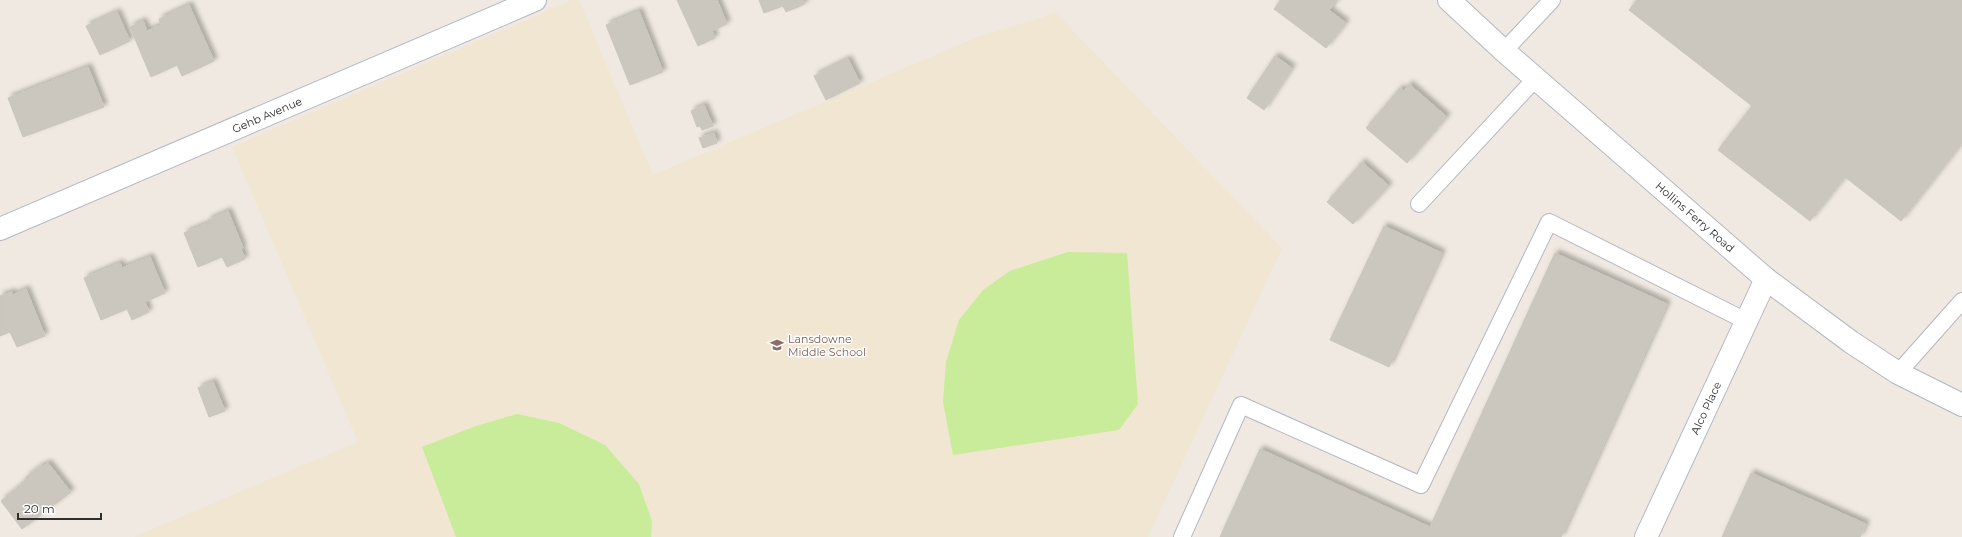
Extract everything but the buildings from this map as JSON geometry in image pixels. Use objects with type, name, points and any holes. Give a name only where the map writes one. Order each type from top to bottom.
[{"type":"street","name":"Gehb Avenue","points":[[0,229],[535,0]]},
{"type":"street","name":"Hollins Ferry Road","points":[[1449,0],[1504,51],[1766,279],[1851,342],[1898,373],[1962,405]]},
{"type":"street","name":"Alco Place","points":[[1646,537],[1766,279]]},
{"type":"lane","points":[[1504,51],[1552,0]]},
{"type":"lane","points":[[1419,204],[1536,78]]},
{"type":"lane","points":[[1182,537],[1241,405],[1421,485],[1549,222],[1746,321]]},
{"type":"lane","points":[[1898,373],[1962,301]]},
{"type":"shaded area","name":"Lansdowne Middle School","points":[[572,0],[579,0],[653,175],[978,37],[1056,13],[1282,248],[1148,537],[134,537],[358,442],[232,147]]},
{"type":"green space","points":[[1068,252],[1127,253],[1138,404],[1119,430],[953,455],[943,402],[946,362],[959,320],[983,290],[1010,271]]},
{"type":"green space","points":[[517,414],[559,423],[605,445],[639,484],[652,521],[651,537],[456,537],[422,447],[476,426]]},
{"type":"place","name":"Lansdowne Middle School","points":[[777,345]]}]
